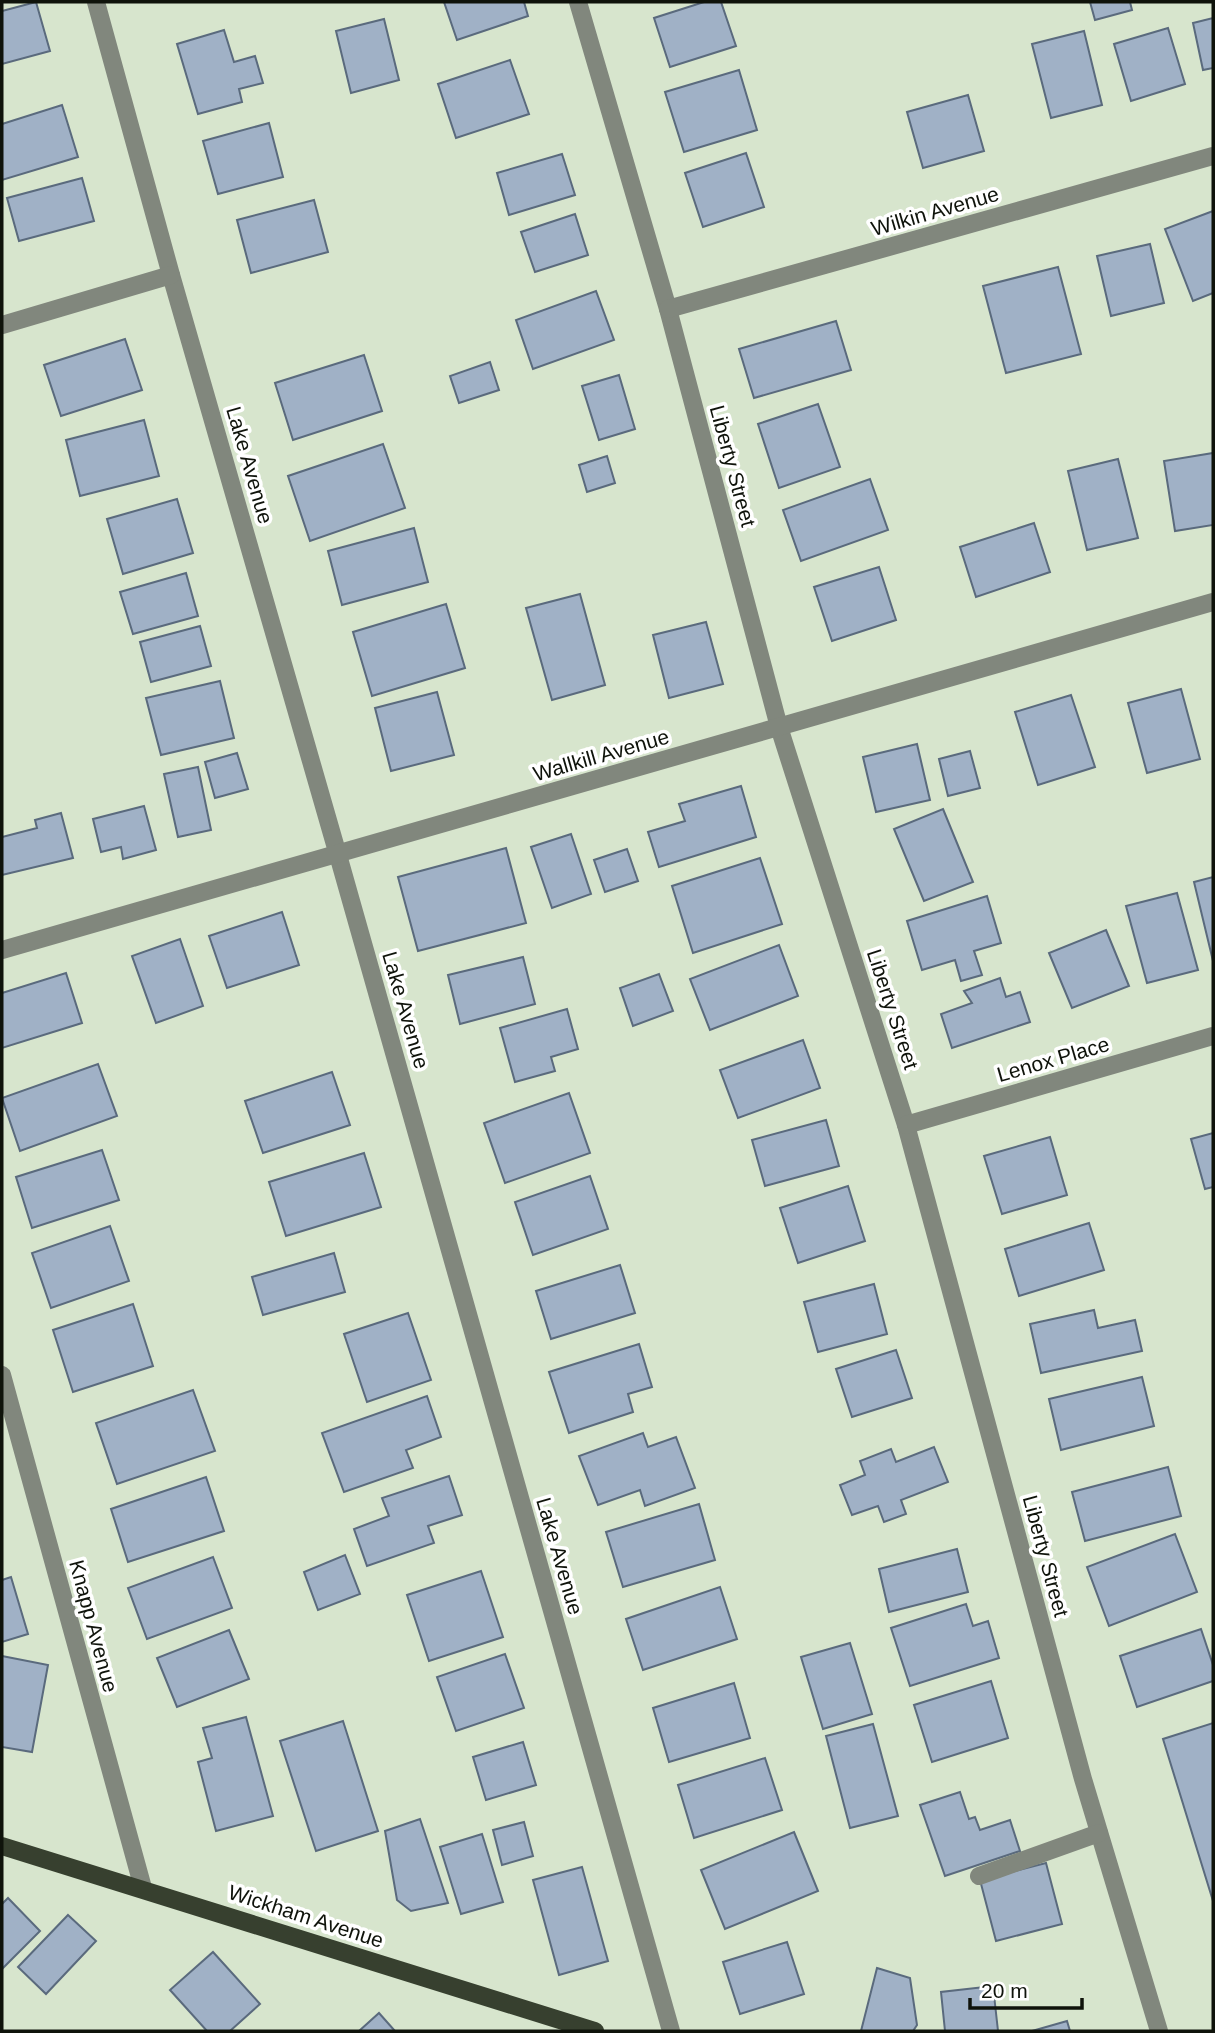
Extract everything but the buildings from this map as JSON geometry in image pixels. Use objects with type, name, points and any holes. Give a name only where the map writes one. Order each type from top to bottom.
[{"type":"main road","name":"Wickham Avenue","points":[[2,1846],[595,2031]]},
{"type":"street","name":"Lake Avenue","points":[[96,2],[671,2031]]},
{"type":"street","name":"Liberty Street","points":[[579,2],[668,309],[779,727],[906,1125],[1099,1833],[1159,2031]]},
{"type":"street","name":"Wilkin Avenue","points":[[668,309],[1213,156]]},
{"type":"street","points":[[2,326],[172,275]]},
{"type":"street","name":"Wallkill Avenue","points":[[2,950],[1213,602]]},
{"type":"street","name":"Lenox Place","points":[[906,1125],[1213,1037]]},
{"type":"street","name":"Knapp Avenue","points":[[2,1375],[143,1888]]},
{"type":"street","points":[[978,1876],[1099,1833]]}]
